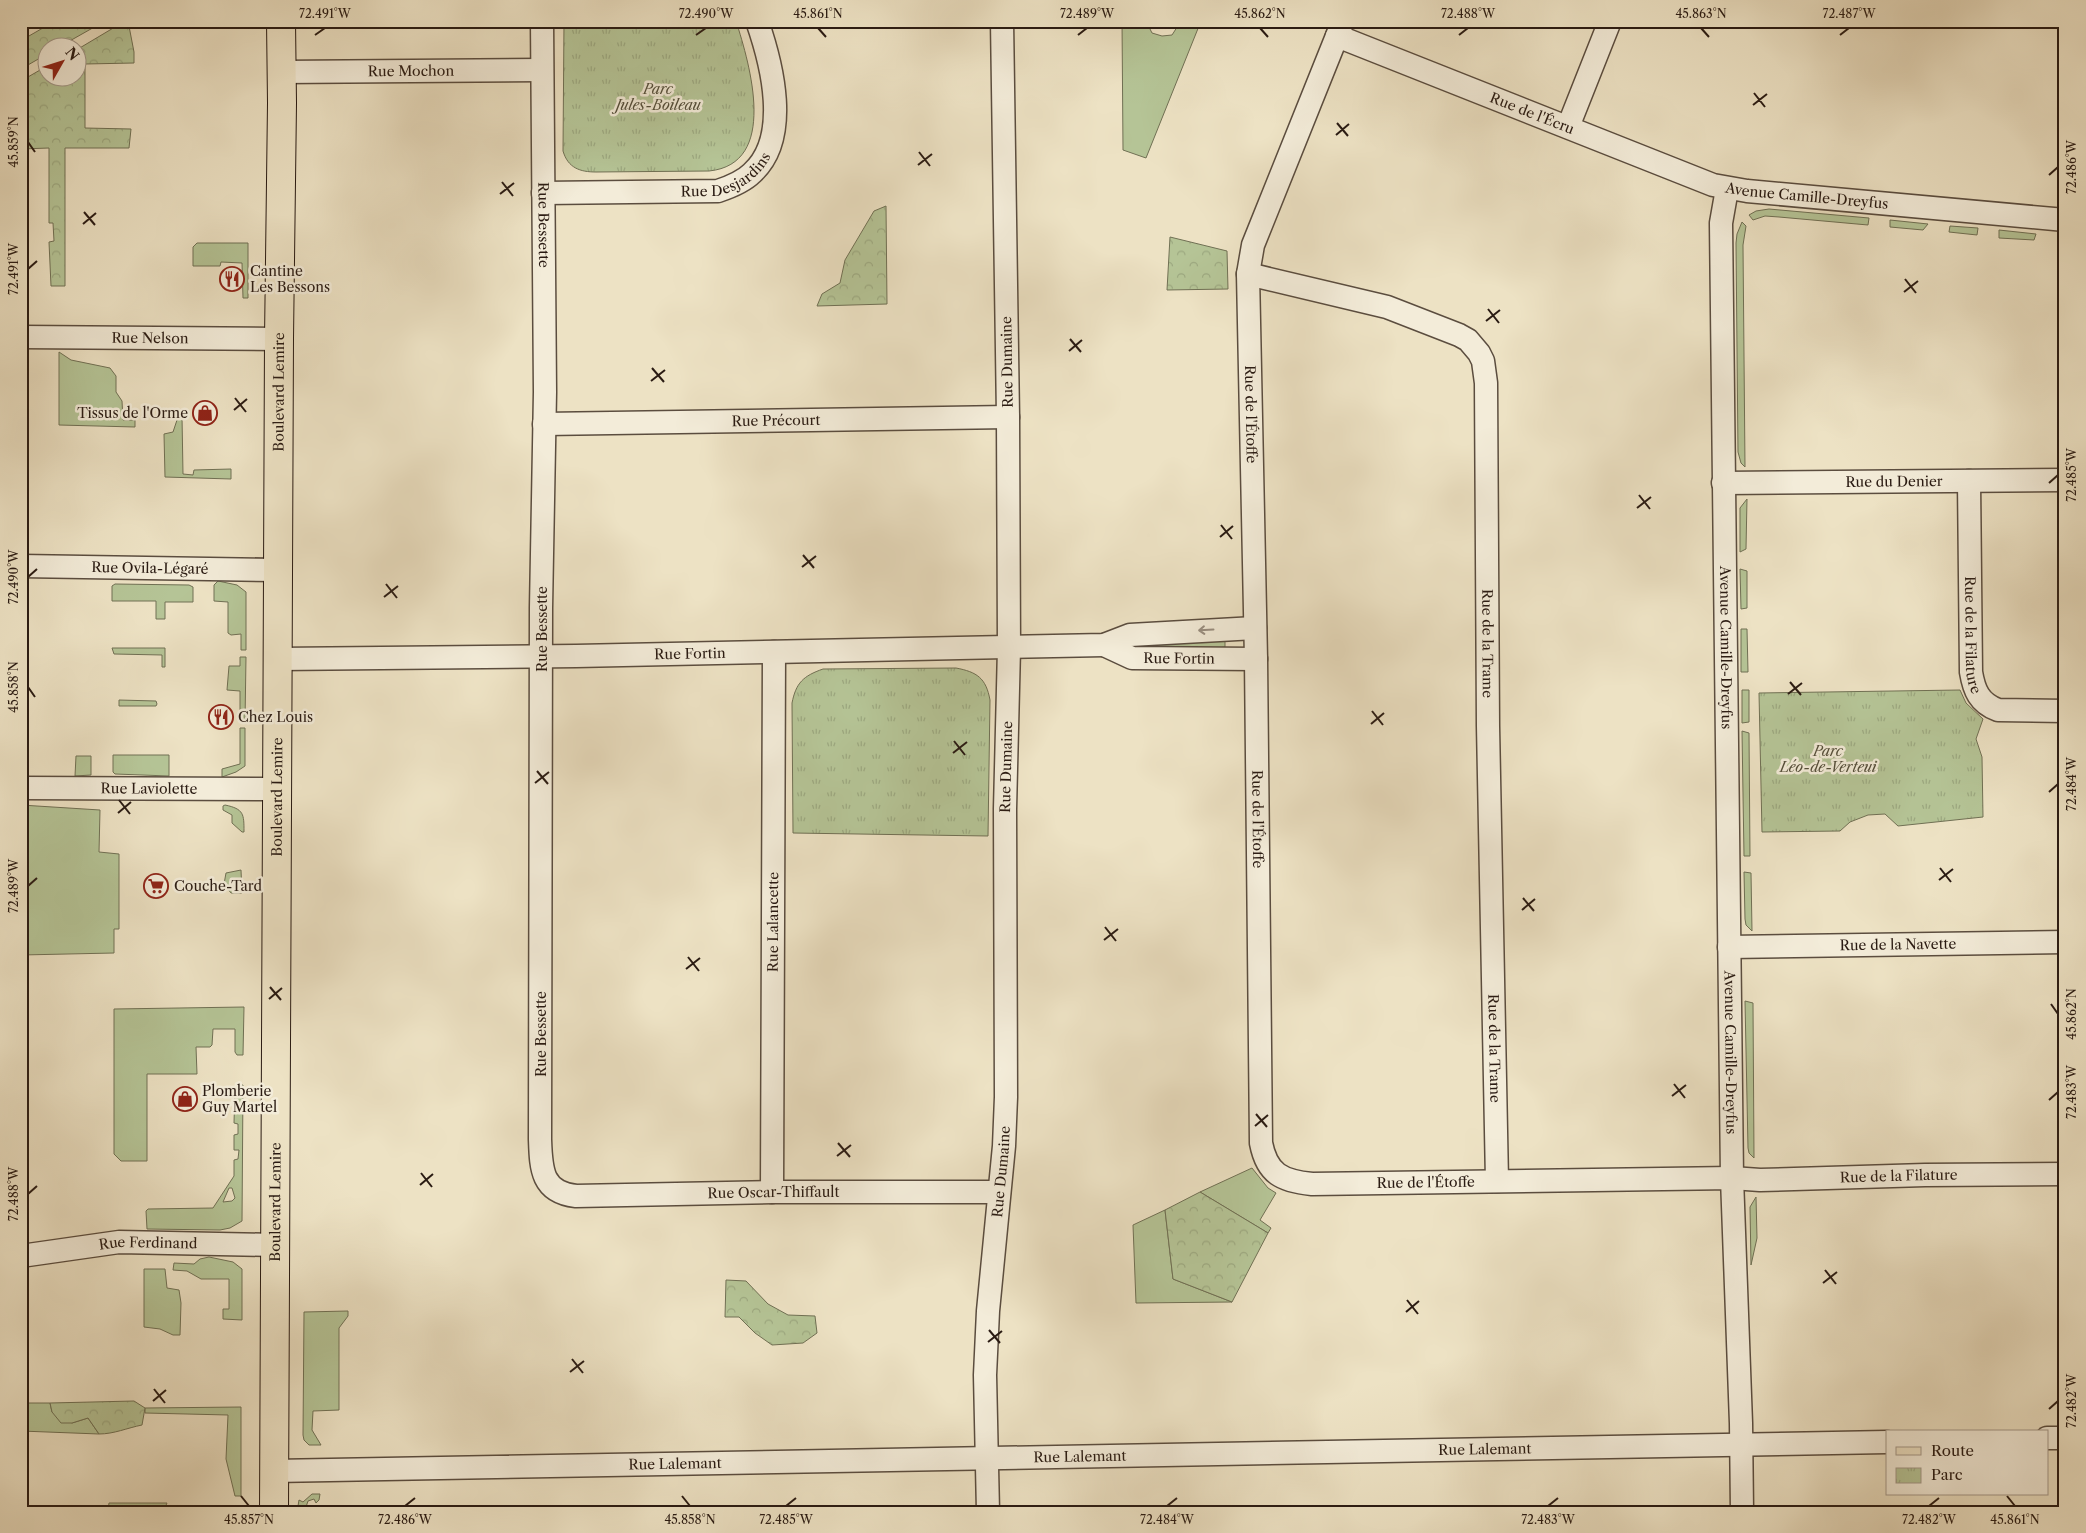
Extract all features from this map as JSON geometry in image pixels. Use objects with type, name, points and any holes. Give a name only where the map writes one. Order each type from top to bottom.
[{"type":"main road","name":"Boulevard Lemire","points":[[274,1512],[280,21]]},
{"type":"street","name":"Rue Bessette","points":[[542,21],[544,424],[540,1139],[545,1178],[551,1186]]},
{"type":"street","name":"Rue Desjardins","points":[[543,193],[718,191],[732,186],[753,173],[769,149],[774,122],[772,80],[757,21]]},
{"type":"street","name":"Rue Dumaine","points":[[988,1512],[985,1375],[988,1311],[1006,1120],[1005,809],[1009,648],[1008,417],[1002,21]]},
{"type":"street","points":[[1568,128],[1610,21]]},
{"type":"street","name":"Rue de l'Écru","points":[[1340,28],[1568,128],[1702,182],[1727,188]]},
{"type":"street","name":"Rue de l'Étoffe","points":[[1340,28],[1253,245],[1248,274],[1256,659],[1261,1143],[1266,1161],[1272,1169],[1287,1180],[1312,1184],[1732,1178]]},
{"type":"street","name":"Rue Mochon","points":[[281,72],[541,70]]},
{"type":"street","name":"Avenue Camille-Dreyfus","points":[[1742,1512],[1732,1178],[1723,483],[1721,223],[1727,188],[2065,220]]},
{"type":"street","name":"Rue de la Trame","points":[[1248,274],[1398,311],[1460,335],[1474,346],[1483,362],[1486,383],[1488,726],[1497,1181]]},
{"type":"street","name":"Rue Nelson","points":[[21,337],[279,339]]},
{"type":"street","name":"Rue Précourt","points":[[544,424],[1008,417]]},
{"type":"street","name":"Rue du Denier","points":[[1723,483],[2065,480]]},
{"type":"street","name":"Rue de la Filature","points":[[1969,482],[1971,672],[1976,693],[1989,706],[1998,710],[2065,710]]},
{"type":"street","name":"Rue Ovila-Légaré","points":[[21,566],[278,570]]},
{"type":"street","name":"Rue Fortin","points":[[278,659],[1104,645],[1130,635],[1255,628]]},
{"type":"street","name":"Rue Fortin","points":[[1104,645],[1132,658],[1256,659]]},
{"type":"street","name":"Rue Lalancette","points":[[772,1192],[774,652]]},
{"type":"street","name":"Rue Laviolette","points":[[21,788],[277,789]]},
{"type":"street","name":"Rue de la Navette","points":[[1730,947],[2065,942]]},
{"type":"street","name":"Rue de la Filature","points":[[1732,1178],[1760,1180],[1925,1175],[2065,1174]]},
{"type":"street","name":"Rue Oscar-Thiffault","points":[[551,1186],[568,1195],[576,1196],[772,1192],[999,1192]]},
{"type":"street","name":"Rue Ferdinand","points":[[21,1256],[118,1242],[274,1245]]},
{"type":"street","points":[[2048,1438],[2065,1438]]},
{"type":"street","name":"Rue Lalemant","points":[[274,1471],[1886,1442]]},
{"type":"green space","points":[[21,21],[22,40],[55,21],[105,21],[75,38],[38,38],[38,59],[21,69]]},
{"type":"green space","points":[[128,21],[134,52],[134,63],[88,64],[88,43]]},
{"type":"green space","name":"Parc Jules-Boileau","points":[[564,21],[736,21],[748,62],[754,110],[752,132],[745,151],[731,164],[709,171],[590,172],[575,168],[565,157],[563,151]]},
{"type":"green space","points":[[1122,21],[1146,21],[1152,33],[1162,36],[1172,35],[1181,21],[1201,21],[1146,158],[1123,150]]},
{"type":"green space","points":[[38,71],[38,88],[85,88],[85,128],[131,129],[129,148],[65,148],[65,286],[51,286],[49,242],[54,241],[53,223],[49,223],[49,148],[21,149],[21,81]]},
{"type":"green space","points":[[886,206],[887,304],[817,306],[822,294],[840,283],[845,260],[874,211]]},
{"type":"green space","points":[[1769,209],[1869,218],[1868,225],[1765,216],[1753,220],[1749,215],[1756,211]]},
{"type":"green space","points":[[1890,220],[1928,224],[1923,230],[1890,227]]},
{"type":"green space","points":[[1742,222],[1746,226],[1743,245],[1745,467],[1741,463],[1738,452],[1736,243],[1737,234]]},
{"type":"green space","points":[[1950,226],[1978,228],[1977,235],[1949,232]]},
{"type":"green space","points":[[1999,230],[2036,234],[2034,240],[1999,238]]},
{"type":"green space","points":[[1170,237],[1227,251],[1228,289],[1167,290]]},
{"type":"green space","points":[[197,243],[248,243],[248,298],[243,298],[242,263],[221,262],[220,266],[193,266],[193,247]]},
{"type":"green space","points":[[59,352],[71,360],[110,368],[116,376],[116,392],[122,401],[123,420],[135,420],[135,427],[59,425]]},
{"type":"green space","points":[[182,417],[183,474],[193,475],[194,470],[231,469],[231,479],[165,477],[164,434],[173,432],[177,420]]},
{"type":"green space","points":[[1747,499],[1746,549],[1740,552],[1740,508]]},
{"type":"green space","points":[[1740,569],[1747,571],[1747,608],[1741,609]]},
{"type":"green space","points":[[218,581],[237,585],[246,592],[246,650],[241,650],[241,634],[231,635],[228,633],[228,602],[214,601],[214,585]]},
{"type":"green space","points":[[115,584],[189,585],[193,587],[193,602],[165,602],[165,619],[156,619],[156,601],[112,601],[112,586]]},
{"type":"green space","points":[[1741,629],[1747,629],[1748,672],[1741,672]]},
{"type":"green space","points":[[1203,640],[1225,641],[1225,647],[1204,650],[1130,649],[1130,644]]},
{"type":"green space","points":[[112,648],[165,648],[165,667],[162,667],[162,655],[114,654]]},
{"type":"green space","points":[[240,657],[246,657],[245,722],[240,722],[240,691],[227,690],[229,666],[240,666]]},
{"type":"green space","points":[[956,668],[979,677],[986,686],[990,700],[988,836],[793,833],[792,703],[801,681],[810,674],[823,669]]},
{"type":"green space","points":[[1742,690],[1749,690],[1749,722],[1742,723]]},
{"type":"green space","name":"Parc Léo-de-Verteui","points":[[1960,690],[1966,703],[1983,719],[1976,739],[1982,757],[1983,817],[1898,826],[1885,814],[1868,815],[1850,822],[1840,831],[1762,832],[1759,693]]},
{"type":"green space","points":[[119,700],[156,701],[157,704],[156,706],[119,706]]},
{"type":"green space","points":[[240,728],[245,728],[245,766],[236,772],[222,777],[222,769],[240,764]]},
{"type":"green space","points":[[1742,731],[1749,733],[1750,856],[1744,856]]},
{"type":"green space","points":[[113,755],[169,755],[169,776],[115,774],[113,772]]},
{"type":"green space","points":[[76,756],[91,756],[91,775],[75,776]]},
{"type":"green space","points":[[21,805],[100,810],[99,852],[119,854],[119,929],[114,929],[114,953],[21,955]]},
{"type":"green space","points":[[225,805],[236,808],[242,813],[244,832],[232,823],[232,815],[223,810]]},
{"type":"green space","points":[[241,870],[242,893],[231,893],[224,884],[226,873]]},
{"type":"green space","points":[[1744,872],[1751,873],[1752,931],[1746,925],[1745,919]]},
{"type":"green space","points":[[1745,1001],[1753,1003],[1754,1158],[1749,1153],[1748,1148]]},
{"type":"green space","points":[[244,1007],[243,1055],[237,1055],[235,1052],[235,1029],[213,1029],[212,1045],[210,1047],[196,1047],[197,1074],[147,1074],[147,1161],[121,1161],[114,1154],[114,1009]]},
{"type":"green space","points":[[237,1085],[243,1085],[242,1221],[230,1228],[220,1230],[147,1229],[146,1211],[148,1209],[213,1208],[234,1176],[234,1160],[238,1159],[239,1150],[234,1150],[234,1135],[238,1134],[238,1124],[234,1123],[235,1088]],"holes":[[[229,1188],[232,1188],[235,1198],[232,1201],[223,1202]]]},
{"type":"green space","points":[[1252,1168],[1268,1188],[1276,1193],[1260,1220],[1271,1228],[1268,1233],[1200,1192]]},
{"type":"green space","points":[[1200,1192],[1268,1233],[1232,1302],[1173,1279],[1165,1210]]},
{"type":"green space","points":[[1756,1197],[1757,1238],[1751,1265],[1750,1207]]},
{"type":"green space","points":[[1165,1210],[1173,1279],[1232,1302],[1136,1303],[1133,1225]]},
{"type":"green space","points":[[209,1257],[233,1262],[242,1269],[242,1320],[223,1319],[223,1309],[229,1309],[229,1279],[201,1279],[187,1271],[173,1270],[174,1263],[194,1264],[200,1259]]},
{"type":"green space","points":[[144,1269],[165,1269],[167,1288],[179,1290],[181,1303],[180,1335],[173,1335],[160,1329],[144,1327]]},
{"type":"green space","points":[[726,1280],[746,1281],[768,1304],[788,1315],[815,1316],[817,1333],[803,1343],[772,1345],[755,1333],[739,1317],[725,1317]]},
{"type":"green space","points":[[348,1311],[348,1316],[339,1328],[339,1410],[313,1411],[312,1430],[321,1445],[309,1445],[304,1440],[303,1435],[304,1312]]},
{"type":"green space","points":[[134,1401],[145,1408],[142,1425],[105,1434],[99,1434],[88,1418],[72,1423],[61,1423],[52,1412],[50,1403]]},
{"type":"green space","points":[[21,1403],[50,1403],[52,1412],[72,1423],[88,1418],[99,1434],[21,1431]]},
{"type":"green space","points":[[241,1407],[241,1496],[235,1496],[226,1459],[228,1415],[145,1413],[145,1408]]},
{"type":"green space","points":[[312,1494],[320,1494],[319,1500],[316,1503],[314,1499],[308,1501],[305,1510],[312,1512],[297,1512],[299,1500],[303,1502]]},
{"type":"green space","points":[[109,1503],[167,1503],[163,1512],[108,1510]]},
{"type":"place","name":"Cantine Les Bessons","points":[[232,279]]},
{"type":"place","name":"Tissus de l'Orme","points":[[205,413]]},
{"type":"place","name":"Chez Louis","points":[[221,717]]},
{"type":"place","name":"Couche-Tard","points":[[156,886]]},
{"type":"place","name":"Plomberie Guy Martel","points":[[185,1099]]}]
